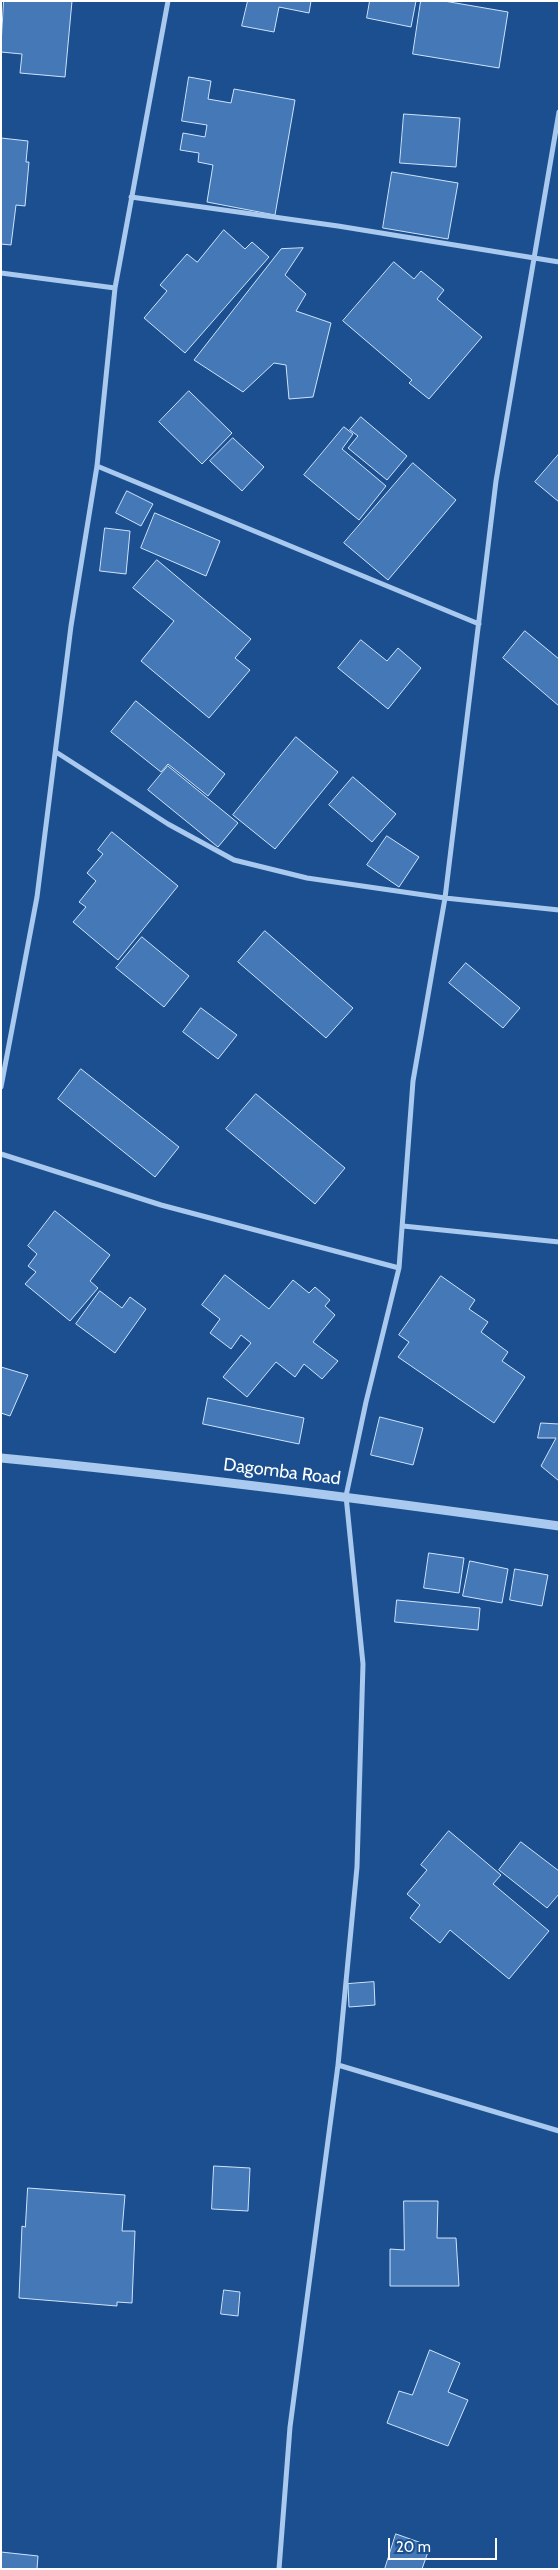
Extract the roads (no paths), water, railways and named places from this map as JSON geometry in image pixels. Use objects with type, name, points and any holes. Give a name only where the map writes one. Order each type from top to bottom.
[{"type":"street","points":[[1,1087],[37,897],[71,626],[96,466],[115,288],[168,1]]},
{"type":"street","points":[[279,2569],[290,2427],[338,2065],[357,1867],[363,1664],[346,1496],[366,1402],[399,1268],[413,1081],[445,898],[496,481],[559,112]]},
{"type":"street","points":[[131,197],[338,226],[559,262]]},
{"type":"street","points":[[1,273],[115,288]]},
{"type":"street","points":[[96,466],[479,624]]},
{"type":"street","points":[[56,752],[168,824],[234,860],[307,878],[445,898],[559,910]]},
{"type":"street","points":[[1,1154],[161,1204],[399,1268]]},
{"type":"street","points":[[403,1226],[559,1242]]},
{"type":"street","name":"Dagomba Road","points":[[1,1458],[138,1471],[346,1496],[559,1526]]},
{"type":"street","points":[[338,2065],[559,2130]]}]
